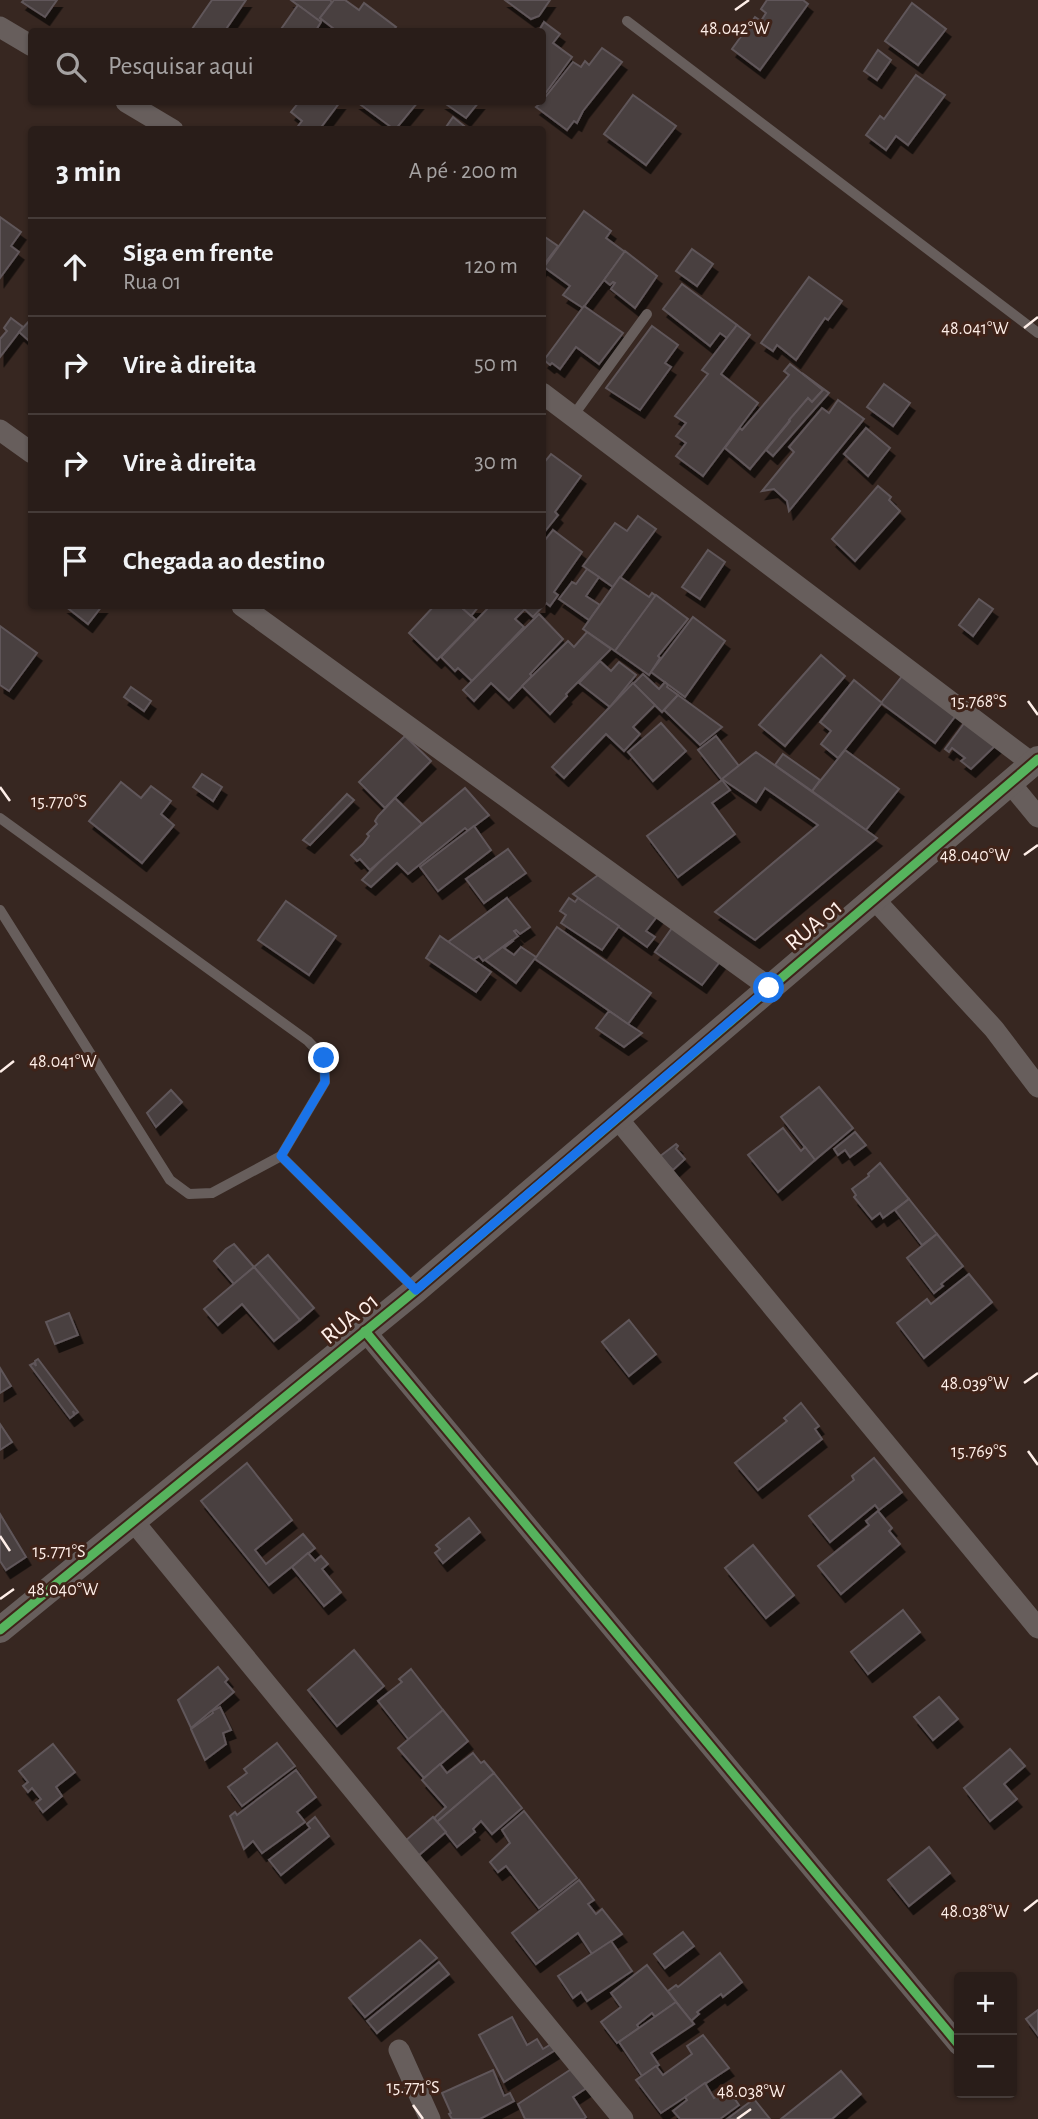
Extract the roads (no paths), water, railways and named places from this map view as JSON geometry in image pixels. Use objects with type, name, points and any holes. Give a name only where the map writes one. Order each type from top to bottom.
[{"type":"street","points":[[0,27],[28,44]]},
{"type":"street","points":[[131,105],[166,126]]},
{"type":"street","points":[[546,396],[1036,762]]},
{"type":"street","points":[[0,430],[28,450]]},
{"type":"street","points":[[246,609],[769,988]]},
{"type":"street","name":"RUA 01","points":[[0,1630],[416,1290],[1036,762]]},
{"type":"street","points":[[1010,783],[1038,817]]},
{"type":"street","points":[[874,900],[994,1029],[1038,1087]]},
{"type":"street","points":[[617,1118],[1038,1628]]},
{"type":"street","points":[[365,1331],[954,2039]]},
{"type":"street","points":[[134,1522],[623,2119]]},
{"type":"street","points":[[399,2050],[430,2119]]},
{"type":"lane","points":[[627,21],[1038,333]]},
{"type":"lane","points":[[573,416],[647,314]]},
{"type":"lane","points":[[0,818],[308,1041],[324,1058],[325,1082],[281,1156],[212,1193],[189,1194],[170,1180],[0,910]]},
{"type":"lane","points":[[281,1156],[416,1290]]}]
